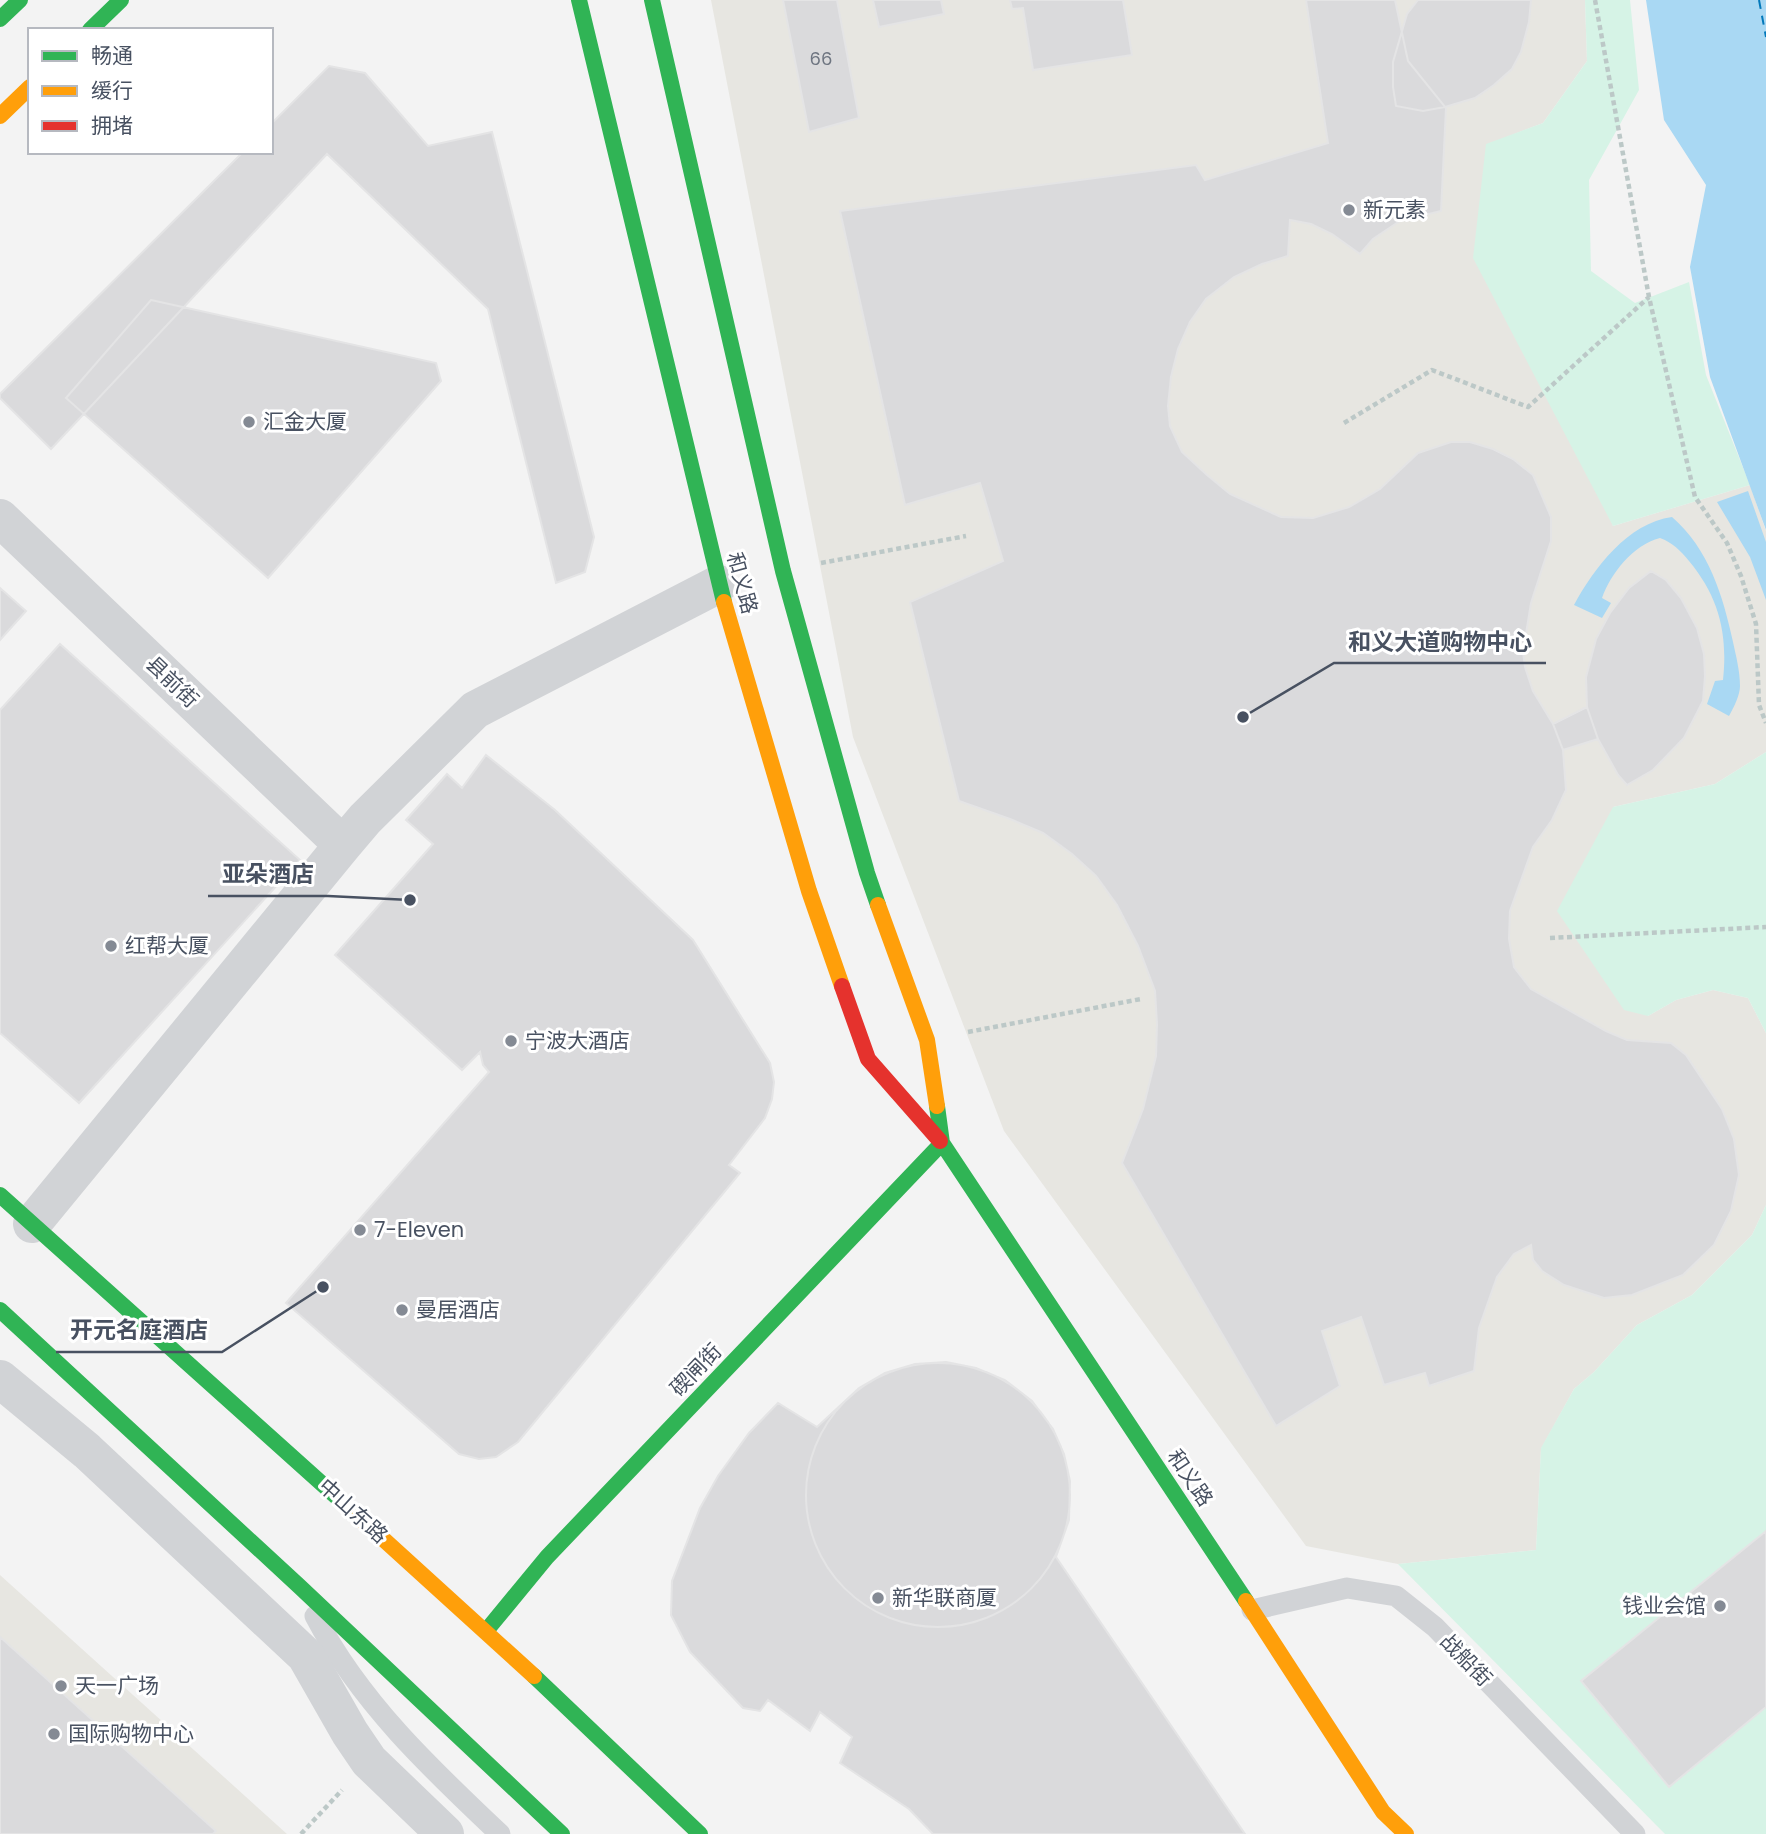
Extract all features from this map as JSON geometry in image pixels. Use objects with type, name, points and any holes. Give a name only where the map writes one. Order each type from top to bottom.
[{"type":"main road","points":[[0,19],[20,0]]},
{"type":"main road","points":[[92,28],[121,0]]},
{"type":"main road","name":"和义路","points":[[579,0],[719,584],[809,891],[868,1059],[942,1143],[1252,1609],[1383,1812],[1406,1834]]},
{"type":"main road","name":"和义路","points":[[652,0],[783,571],[867,873],[927,1040],[942,1143]]},
{"type":"main road","points":[[0,116],[28,89]]},
{"type":"main road","name":"碶闸街","points":[[486,1631],[547,1557],[942,1143]]},
{"type":"main road","name":"中山东路","points":[[0,1195],[486,1631],[700,1834]]},
{"type":"main road","points":[[0,1310],[562,1834]]},
{"type":"street","name":"县前街","points":[[0,518],[343,845]]},
{"type":"street","points":[[32,1224],[365,819],[475,710],[719,584]]},
{"type":"street","points":[[0,1379],[87,1451],[306,1656],[350,1734],[369,1761],[446,1834]]},
{"type":"lane","points":[[299,1586],[328,1641],[357,1684],[419,1757],[500,1834]]},
{"type":"lane","name":"战船街","points":[[1252,1609],[1347,1588],[1396,1596],[1435,1627],[1635,1834]]},
{"type":"path","points":[[1595,0],[1649,297],[1695,497],[1727,543],[1756,624],[1759,705],[1766,723]]},
{"type":"path","points":[[1344,423],[1432,370],[1528,407],[1649,297]]},
{"type":"path","points":[[783,571],[965,536]]},
{"type":"path","points":[[1550,938],[1766,927]]},
{"type":"path","points":[[968,1032],[1141,999]]},
{"type":"path","points":[[301,1834],[369,1761]]},
{"type":"shaded area","points":[[711,0],[1585,0],[1587,61],[1543,123],[1486,145],[1613,526],[1750,485],[1766,531],[1766,752],[1715,784],[1613,807],[1648,1016],[1676,1000],[1713,990],[1748,998],[1766,1033],[1766,1205],[1752,1235],[1692,1295],[1637,1325],[1594,1372],[1574,1389],[1541,1449],[1536,1550],[1398,1564],[1306,1546],[1004,1131],[853,737]]},
{"type":"shaded area","name":"天一广场","points":[[0,1575],[245,1796],[287,1834],[0,1834]]},
{"type":"green space","points":[[1585,0],[1630,0],[1639,90],[1589,180],[1591,271],[1635,303],[1689,282],[1706,375],[1750,485],[1613,526],[1473,258],[1486,144],[1543,123],[1587,61]]},
{"type":"green space","points":[[1766,752],[1766,1033],[1748,998],[1713,990],[1676,1000],[1648,1016],[1624,1010],[1557,911],[1613,807],[1715,784]]},
{"type":"green space","points":[[1766,1205],[1766,1834],[1665,1834],[1398,1564],[1536,1550],[1541,1448],[1574,1389],[1594,1372],[1637,1325],[1692,1295],[1752,1235]]},
{"type":"water","points":[[1646,0],[1766,0],[1766,530],[1710,377],[1690,267],[1706,185],[1664,120]]},
{"type":"water","points":[[1748,491],[1766,542],[1766,600],[1750,557],[1717,502]]},
{"type":"water","points":[[1672,517],[1705,558],[1724,608],[1740,680],[1738,697],[1729,716],[1707,704],[1715,681],[1723,680],[1724,647],[1719,617],[1708,588],[1683,554],[1672,544],[1660,538],[1641,547],[1624,561],[1602,598],[1611,603],[1602,618],[1574,605],[1602,562],[1614,549],[1641,528]]},
{"type":"building","points":[[783,0],[837,0],[859,118],[809,132]]},
{"type":"building","points":[[873,0],[941,0],[944,14],[879,27]]},
{"type":"building","points":[[1010,0],[1123,0],[1132,55],[1033,70],[1023,8],[1012,9]]},
{"type":"building","points":[[1306,0],[1395,0],[1408,61],[1446,108],[1441,211],[1400,221],[1373,239],[1360,254],[1332,234],[1311,224],[1290,220],[1288,256],[1234,277],[1206,299],[1190,322],[1178,349],[1171,377],[1168,406],[1170,426],[1182,452],[1230,494],[1281,517],[1313,518],[1349,507],[1380,489],[1418,453],[1451,442],[1470,442],[1493,449],[1513,459],[1533,475],[1551,517],[1551,541],[1531,603],[1523,652],[1533,691],[1553,724],[1563,750],[1566,790],[1552,820],[1533,847],[1510,911],[1509,939],[1514,967],[1531,989],[1606,1031],[1627,1040],[1671,1043],[1686,1055],[1722,1109],[1734,1139],[1739,1175],[1731,1211],[1714,1245],[1683,1275],[1632,1295],[1604,1298],[1564,1285],[1542,1271],[1533,1260],[1531,1245],[1514,1254],[1497,1277],[1479,1328],[1474,1371],[1429,1386],[1425,1373],[1384,1385],[1361,1317],[1322,1331],[1340,1386],[1276,1426],[1122,1163],[1143,1109],[1156,1056],[1155,991],[1138,946],[1117,905],[1096,876],[1072,854],[1043,833],[959,801],[910,602],[1003,561],[980,483],[905,505],[840,211],[1196,165],[1205,180],[1328,143]]},
{"type":"building","points":[[1418,0],[1531,0],[1529,22],[1521,52],[1512,69],[1475,98],[1423,111],[1396,106],[1393,62],[1407,14]]},
{"type":"building","points":[[329,66],[365,73],[428,146],[492,132],[594,537],[585,572],[556,583],[488,309],[327,154],[51,449],[0,398],[0,394],[241,154],[273,154],[273,122]]},
{"type":"building","name":"汇金大厦","points":[[151,300],[436,363],[441,381],[268,578],[66,398]]},
{"type":"building","points":[[1651,571],[1666,580],[1681,598],[1697,628],[1704,654],[1703,701],[1684,738],[1653,770],[1627,785],[1618,775],[1598,739],[1587,707],[1586,677],[1596,639],[1610,613],[1629,588]]},
{"type":"building","points":[[0,588],[26,611],[0,640]]},
{"type":"building","name":"红帮大厦","points":[[60,644],[300,860],[79,1103],[0,1033],[0,710]]},
{"type":"building","points":[[1587,707],[1598,739],[1563,750],[1553,724]]},
{"type":"building","points":[[486,755],[555,810],[693,940],[770,1063],[774,1082],[772,1099],[765,1118],[729,1165],[740,1173],[518,1442],[496,1457],[479,1459],[459,1454],[286,1303],[489,1072],[483,1065],[480,1052],[462,1070],[335,955],[433,844],[406,820],[447,774],[462,788]]},
{"type":"building","name":"新华联商厦","points":[[946,1362],[976,1368],[1005,1380],[1032,1401],[1053,1429],[1064,1454],[1070,1481],[1069,1520],[1056,1557],[1245,1834],[933,1834],[909,1809],[840,1763],[852,1737],[820,1712],[810,1731],[768,1700],[760,1711],[743,1708],[690,1652],[671,1615],[672,1581],[700,1508],[718,1476],[749,1433],[778,1403],[817,1427],[859,1388],[885,1373],[915,1364]]},
{"type":"building","points":[[938,1363],[964,1366],[988,1373],[1022,1393],[1040,1411],[1060,1445],[1067,1469],[1070,1495],[1067,1521],[1060,1545],[1040,1579],[1022,1597],[988,1617],[964,1624],[938,1627],[912,1624],[888,1617],[854,1597],[836,1579],[816,1545],[809,1521],[806,1495],[809,1469],[816,1445],[836,1411],[854,1393],[888,1373],[912,1366]]},
{"type":"building","name":"钱业会馆","points":[[1766,1531],[1766,1707],[1669,1787],[1581,1681]]},
{"type":"building","name":"国际购物中心","points":[[0,1637],[216,1831],[213,1834],[0,1834]]},
{"type":"ferry route","points":[[1759,0],[1766,37]]},
{"type":"traffic: fast","points":[[0,19],[20,0]]},
{"type":"traffic: fast","points":[[92,28],[121,0]]},
{"type":"traffic: fast","points":[[579,0],[724,602]]},
{"type":"traffic: fast","points":[[652,0],[783,571],[878,905]]},
{"type":"traffic: fast","points":[[937,1106],[942,1143],[1246,1601]]},
{"type":"traffic: fast","points":[[486,1631],[547,1557],[942,1143],[940,1141]]},
{"type":"traffic: fast","points":[[0,1195],[359,1517]]},
{"type":"traffic: fast","points":[[0,1310],[562,1834]]},
{"type":"traffic: fast","points":[[534,1676],[700,1834]]},
{"type":"traffic: slow","points":[[0,116],[28,89]]},
{"type":"traffic: slow","points":[[724,602],[809,891],[842,986]]},
{"type":"traffic: slow","points":[[878,905],[927,1040],[937,1106]]},
{"type":"traffic: slow","points":[[359,1517],[534,1676]]},
{"type":"traffic: slow","points":[[1246,1601],[1383,1812],[1406,1834]]},
{"type":"traffic: jam","points":[[842,986],[868,1059],[940,1141]]},
{"type":"place","name":"新元素","points":[[1349,210]]},
{"type":"place","name":"汇金大厦","points":[[249,422]]},
{"type":"place","name":"和义大道购物中心","points":[[1243,717]]},
{"type":"place","name":"亚朵酒店","points":[[410,900]]},
{"type":"place","name":"红帮大厦","points":[[111,946]]},
{"type":"place","name":"宁波大酒店","points":[[511,1041]]},
{"type":"place","name":"7-Eleven","points":[[360,1230]]},
{"type":"place","name":"开元名庭酒店","points":[[323,1287]]},
{"type":"place","name":"曼居酒店","points":[[402,1310]]},
{"type":"place","name":"新华联商厦","points":[[878,1598]]},
{"type":"place","name":"钱业会馆","points":[[1720,1606]]},
{"type":"place","name":"天一广场","points":[[61,1686]]},
{"type":"place","name":"国际购物中心","points":[[54,1734]]}]
